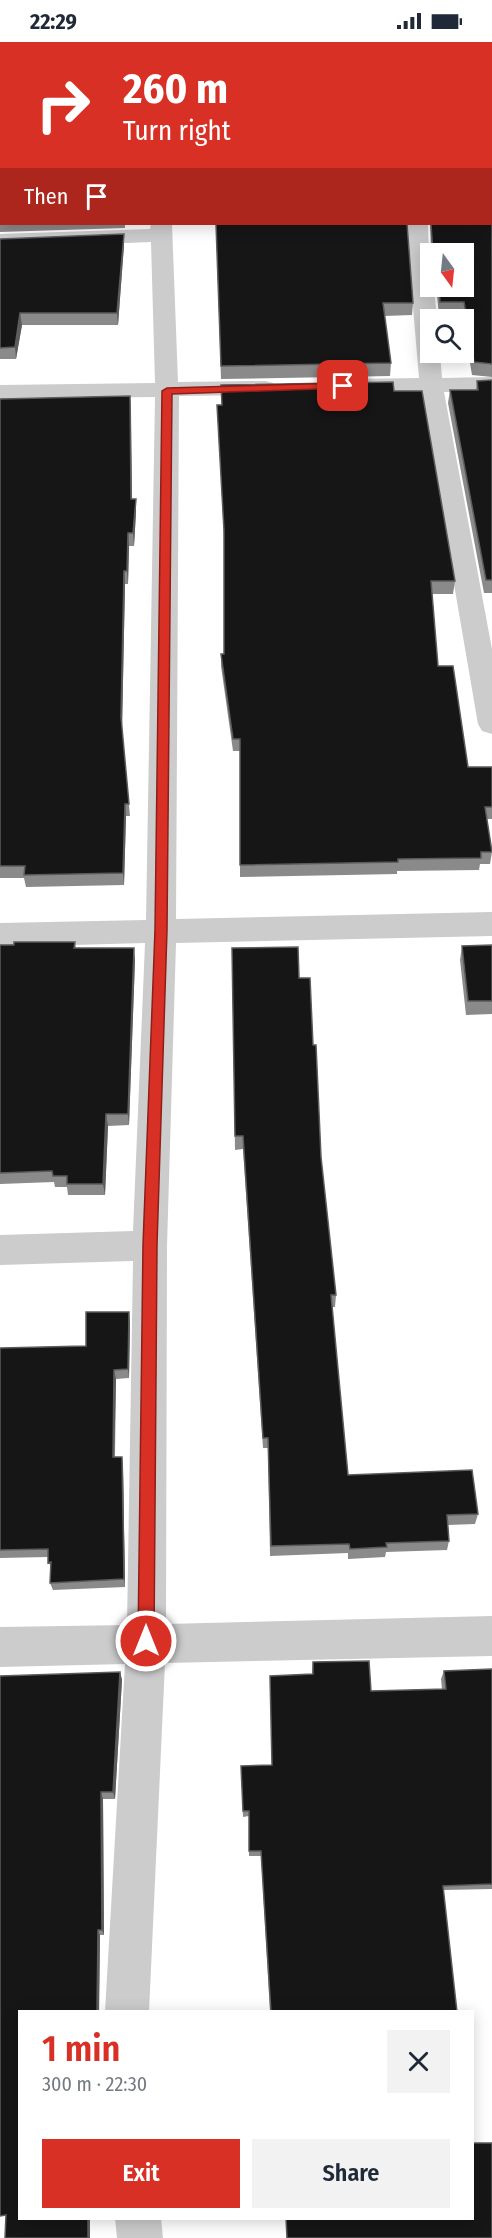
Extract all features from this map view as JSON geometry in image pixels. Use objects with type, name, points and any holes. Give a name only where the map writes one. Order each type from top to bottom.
[{"type":"street","points":[[417,225],[431,384],[492,724]]},
{"type":"street","points":[[0,241],[162,229],[167,391],[161,930],[150,1245],[146,1641],[127,2010]]},
{"type":"street","points":[[328,387],[492,384]]},
{"type":"street","points":[[0,392],[282,388]]},
{"type":"street","points":[[0,935],[492,924]]},
{"type":"street","points":[[0,1250],[150,1245]]},
{"type":"street","points":[[0,1647],[146,1641],[492,1636]]},
{"type":"street","points":[[138,2220],[140,2238]]},
{"type":"building","points":[[216,225],[407,225],[413,303],[383,303],[391,363],[221,366]]},
{"type":"building","points":[[431,225],[492,225],[492,364],[474,362],[474,309],[465,309],[464,302],[440,302],[440,297],[474,297],[474,243],[432,243]]},
{"type":"building","points":[[124,234],[117,313],[20,313],[15,347],[0,348],[0,239]]},
{"type":"building","points":[[492,380],[492,580],[486,580],[450,390],[478,390],[477,381]]},
{"type":"building","points":[[393,382],[394,391],[422,391],[455,581],[431,581],[438,666],[453,666],[468,767],[492,767],[492,807],[485,807],[492,852],[481,852],[481,858],[240,865],[240,739],[233,739],[221,654],[224,654],[224,530],[217,405],[222,405],[221,385]]},
{"type":"building","points":[[130,396],[131,499],[136,499],[133,533],[128,533],[127,571],[124,571],[121,717],[129,804],[125,804],[123,873],[24,875],[25,866],[0,866],[0,399]]},
{"type":"building","points":[[14,942],[75,942],[74,948],[134,948],[128,1114],[106,1114],[103,1184],[67,1184],[67,1176],[53,1176],[52,1171],[0,1173],[0,945],[14,945]]},
{"type":"building","points":[[492,945],[492,1001],[468,1001],[462,946]]},
{"type":"building","points":[[298,947],[299,978],[310,978],[313,1045],[316,1045],[321,1157],[336,1295],[331,1295],[348,1475],[472,1470],[478,1514],[447,1515],[449,1541],[386,1543],[387,1547],[350,1549],[349,1544],[271,1546],[268,1438],[263,1438],[243,1136],[235,1136],[232,948]]},
{"type":"building","points":[[86,1312],[129,1312],[128,1369],[114,1370],[113,1457],[122,1457],[124,1579],[50,1583],[51,1562],[48,1563],[48,1549],[0,1550],[0,1348],[86,1346]]},
{"type":"building","points":[[369,1661],[371,1691],[446,1689],[444,1671],[492,1669],[492,1884],[443,1886],[457,2010],[271,2010],[261,1851],[249,1851],[249,1811],[243,1811],[241,1766],[272,1765],[270,1676],[313,1674],[313,1662]]},
{"type":"building","points":[[120,1672],[113,1792],[101,1792],[102,1930],[98,1930],[97,2010],[18,2010],[18,2220],[88,2220],[88,2238],[5,2238],[6,2215],[0,2216],[0,1676]]},
{"type":"building","points":[[474,2143],[492,2143],[492,2238],[287,2238],[286,2220],[474,2220]]},
{"type":"route","points":[[146,1641],[150,1245],[161,930],[167,391],[343,386]]}]
